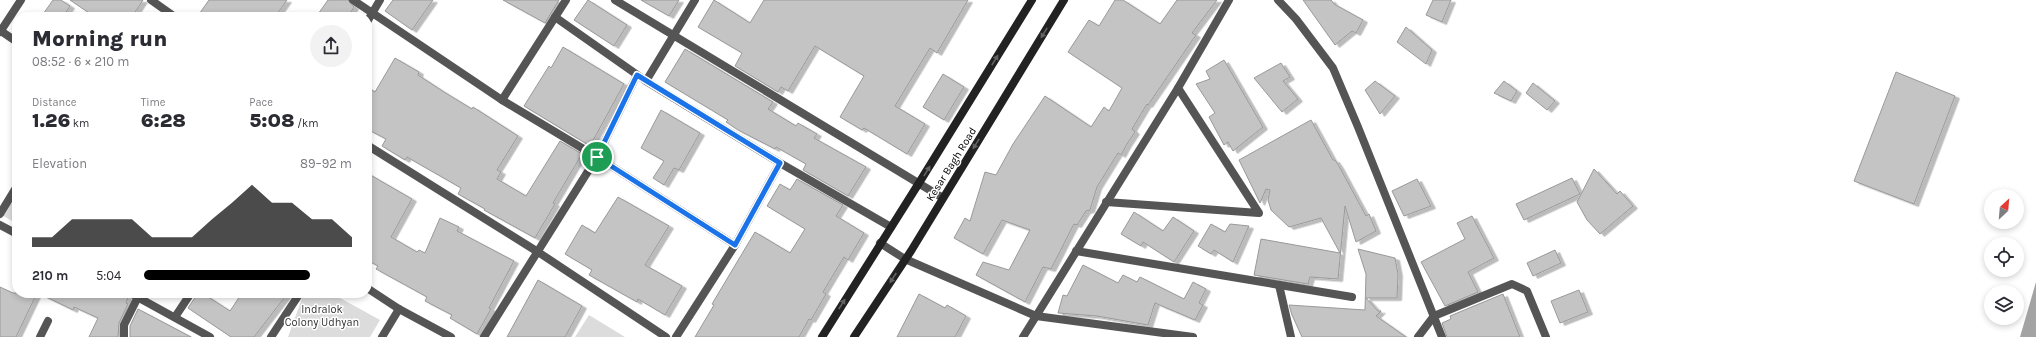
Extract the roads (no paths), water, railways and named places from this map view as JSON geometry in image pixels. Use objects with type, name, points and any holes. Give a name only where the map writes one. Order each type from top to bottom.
[{"type":"main road","name":"Kesar Bagh Road","points":[[822,337],[1032,0]]},
{"type":"main road","name":"Kesar Bagh Road","points":[[854,337],[905,259],[1064,0]]},
{"type":"street","points":[[12,12],[20,0]]},
{"type":"street","points":[[151,0],[168,12]]},
{"type":"street","points":[[353,0],[369,12]]},
{"type":"street","points":[[380,0],[372,14],[502,100],[597,157],[735,245]]},
{"type":"street","points":[[502,100],[566,0]]},
{"type":"street","points":[[615,0],[942,198]]},
{"type":"street","points":[[646,81],[695,0]]},
{"type":"street","points":[[1023,337],[1178,88],[1229,0]]},
{"type":"street","points":[[1278,0],[1296,18],[1333,68],[1442,337]]},
{"type":"street","points":[[12,12],[0,31],[12,39]]},
{"type":"street","points":[[555,17],[646,81],[780,163],[891,226]]},
{"type":"street","points":[[484,337],[597,157],[637,75]]},
{"type":"street","points":[[1106,202],[1259,213],[1178,88]]},
{"type":"street","points":[[372,148],[538,252],[666,337]]},
{"type":"street","points":[[676,337],[735,245],[780,163]]},
{"type":"street","points":[[0,214],[12,194]]},
{"type":"street","points":[[0,225],[12,231]]},
{"type":"street","points":[[880,243],[905,259],[1036,316],[1193,337]]},
{"type":"street","points":[[1076,251],[1352,297]]},
{"type":"street","points":[[1418,337],[1434,316],[1512,284],[1527,291],[1546,337]]},
{"type":"street","points":[[1278,285],[1291,337]]},
{"type":"street","points":[[372,291],[399,309],[452,337]]},
{"type":"street","points":[[124,337],[124,325],[138,298]]},
{"type":"street","points":[[140,298],[210,337]]},
{"type":"street","points":[[175,317],[188,298]]},
{"type":"street","points":[[271,337],[297,298]]},
{"type":"street","points":[[382,337],[399,309]]},
{"type":"street","points":[[40,337],[48,321]]},
{"type":"park label","name":"Indralok Colony Udhyan","points":[[322,315]]}]
